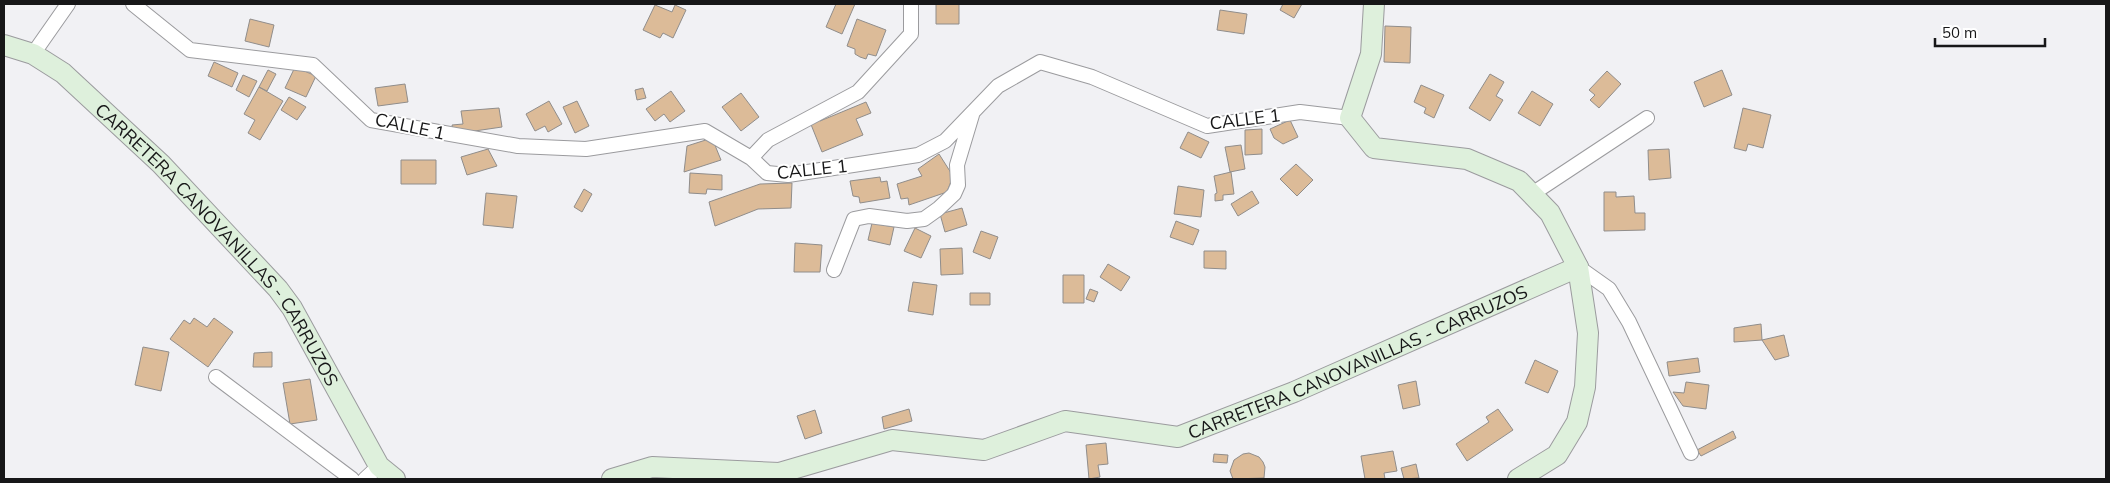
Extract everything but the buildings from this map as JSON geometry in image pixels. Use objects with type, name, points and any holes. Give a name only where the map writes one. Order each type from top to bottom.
[{"type":"street","points":[[33,54],[68,4]]},
{"type":"street","name":"CALLE 1","points":[[134,4],[190,50],[313,65],[371,120],[518,146],[586,149],[704,130],[751,158],[767,174],[788,175],[918,155],[945,140],[998,86],[1040,62],[1092,76],[1207,126],[1300,112],[1350,118]]},
{"type":"street","points":[[751,158],[768,140],[858,92],[911,34],[911,4]]},
{"type":"street","points":[[1374,4],[1371,54],[1350,118],[1374,148],[1467,159],[1519,181],[1550,214],[1578,267],[1588,333],[1585,387],[1577,422],[1557,455],[1518,479]]},
{"type":"street","name":"CARRETERA CANOVANILLAS - CARRUZOS","points":[[4,45],[33,54],[63,73],[161,164],[278,289],[292,308],[372,473],[395,479]]},
{"type":"street","points":[[834,270],[854,219],[869,216],[907,221],[924,219],[954,194],[958,185],[959,158],[973,112]]},
{"type":"street","points":[[1532,194],[1647,118]]},
{"type":"street","points":[[1578,267],[1609,289],[1629,322],[1691,453]]},
{"type":"street","name":"CARRETERA CANOVANILLAS - CARRUZOS","points":[[612,479],[652,467],[779,473],[892,440],[984,450],[1065,421],[1178,437],[1294,392],[1578,267]]},
{"type":"street","points":[[216,377],[352,479]]}]
